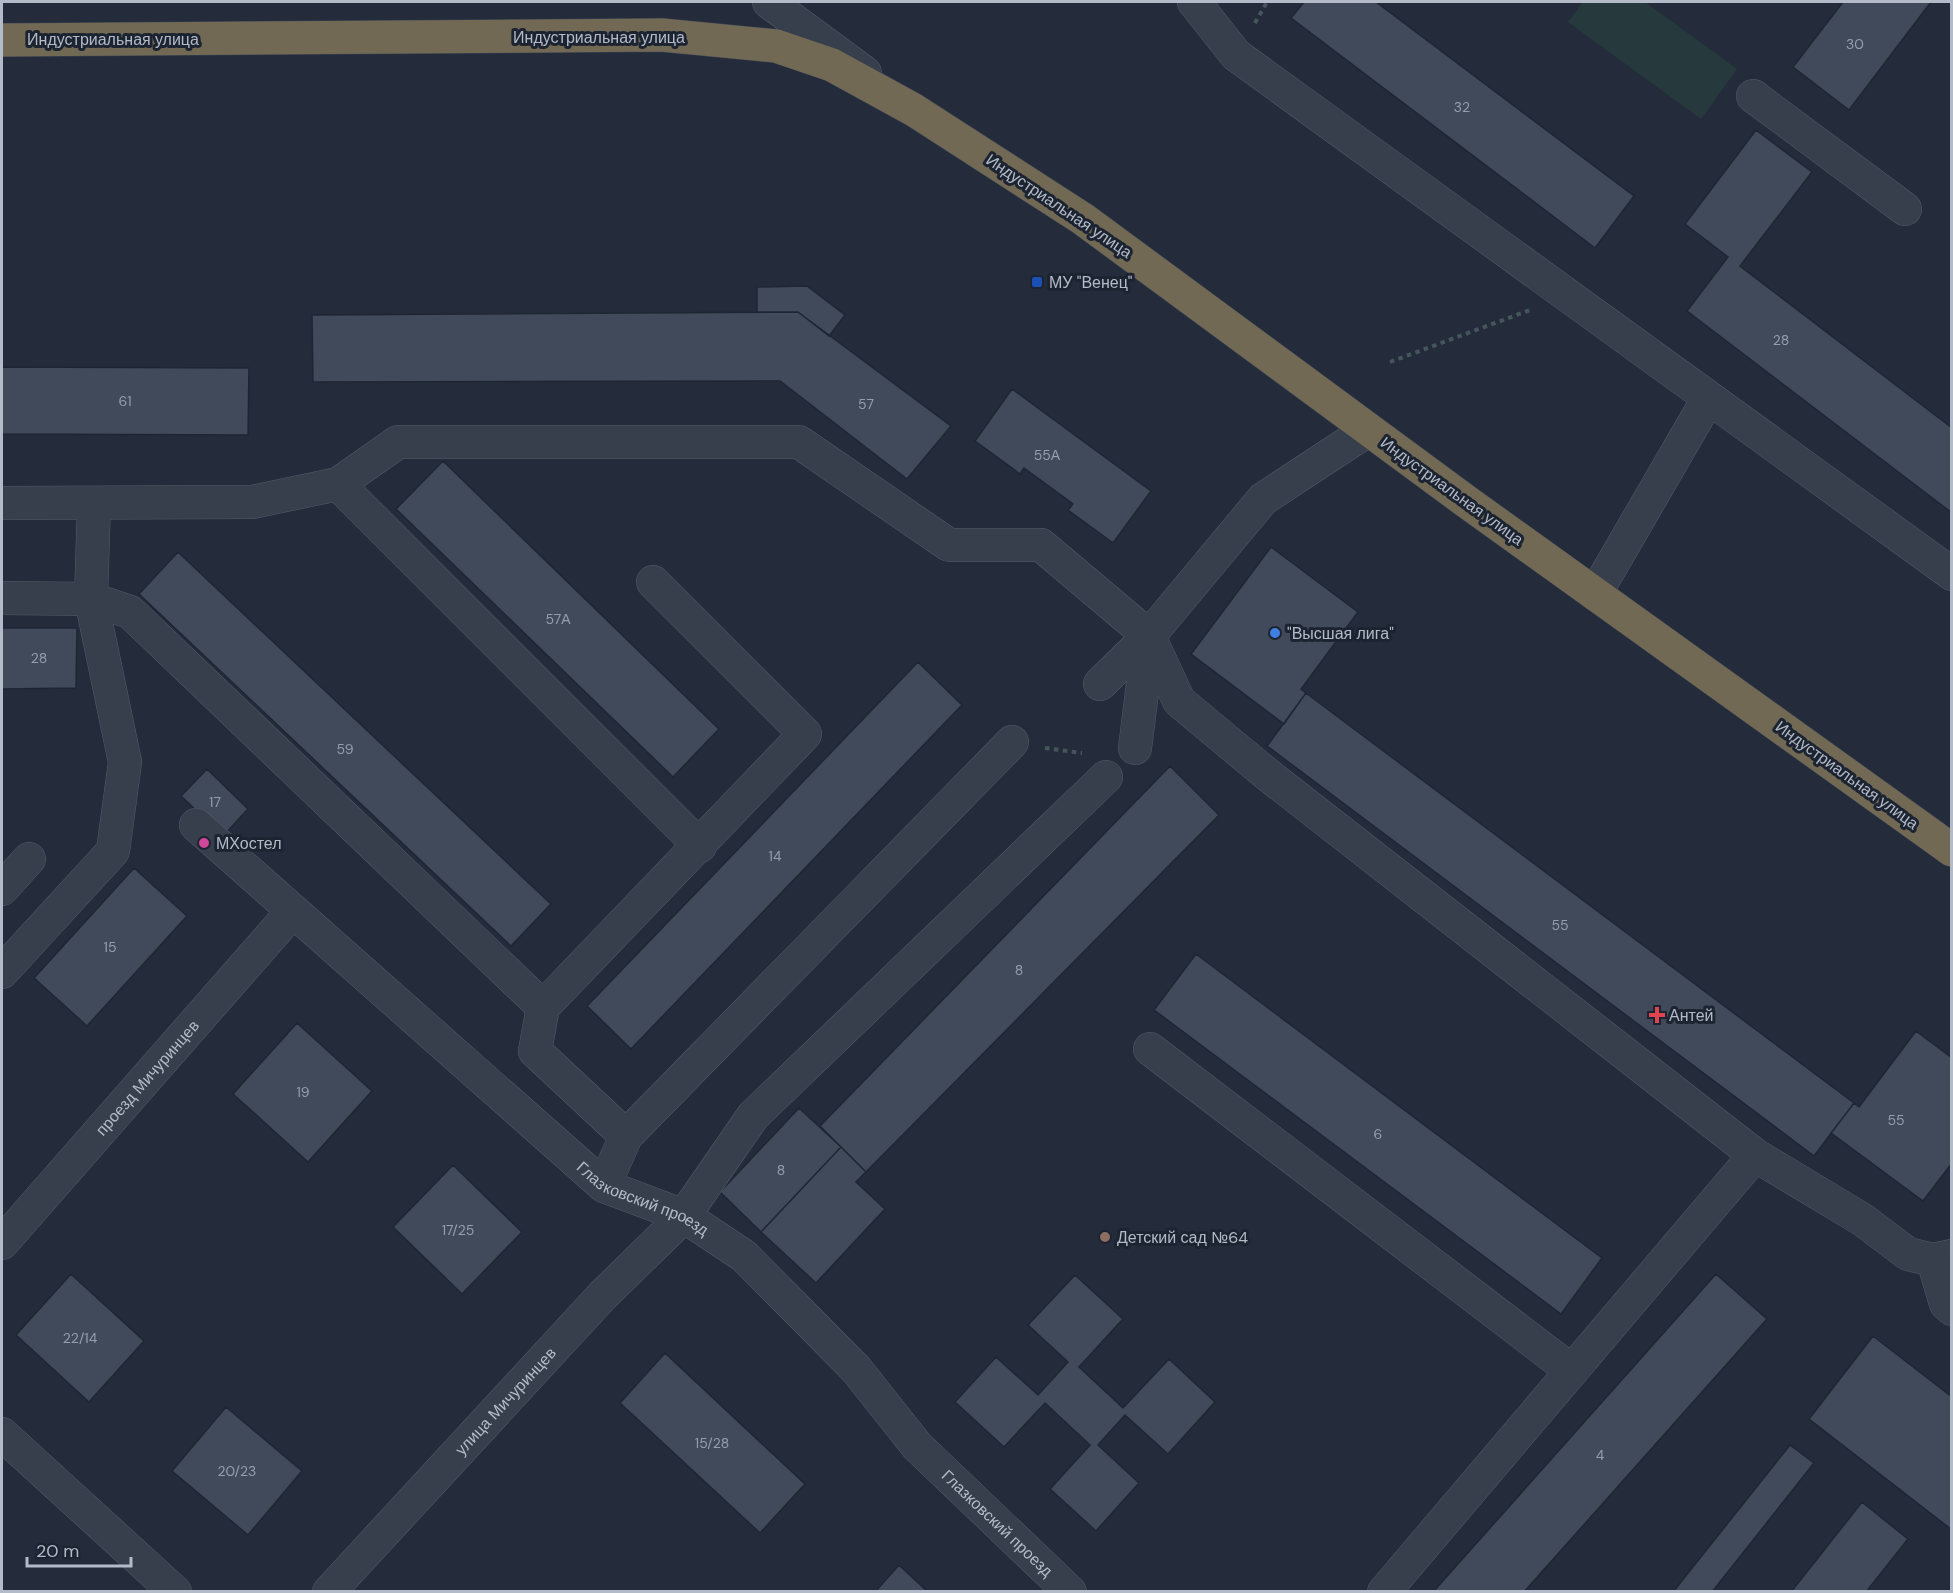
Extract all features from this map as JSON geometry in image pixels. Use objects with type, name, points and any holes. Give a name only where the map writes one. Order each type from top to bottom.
[{"type":"highway","name":"Индустриальная улица","points":[[2,40],[662,35],[776,46],[832,66],[914,110],[1083,219],[1368,430],[1952,850]]},
{"type":"street","points":[[769,2],[914,110]]},
{"type":"street","points":[[1194,2],[1236,55],[1952,574]]},
{"type":"street","points":[[1753,96],[1905,209]]},
{"type":"street","points":[[1595,594],[1708,399]]},
{"type":"street","points":[[1100,684],[1149,636],[1263,499],[1368,430]]},
{"type":"street","points":[[2,503],[252,502],[338,484],[398,442],[800,442],[949,545],[1041,545],[1149,636],[1179,701],[1287,790],[1755,1155],[1863,1220],[1908,1254],[1942,1258],[1946,1304],[1952,1309]]},
{"type":"street","points":[[338,484],[700,846]]},
{"type":"street","points":[[2,972],[113,851],[125,762],[92,599],[94,502]]},
{"type":"street","points":[[626,1136],[535,1051],[543,1007],[805,734],[653,582]]},
{"type":"street","points":[[2,598],[92,599],[130,612],[543,1007]]},
{"type":"street","points":[[1135,748],[1149,636]]},
{"type":"street","points":[[604,1186],[626,1136],[1012,742]]},
{"type":"street","name":"улица Мичуринцев","points":[[329,1592],[603,1295],[684,1216],[753,1116],[1099,766]]},
{"type":"street","name":"Глазковский проезд","points":[[196,825],[604,1186],[684,1216],[744,1256],[856,1369],[917,1446],[1070,1592]]},
{"type":"street","points":[[2,889],[29,859]]},
{"type":"street","name":"проезд Мичуринцев","points":[[2,1243],[293,911]]},
{"type":"street","points":[[1150,1049],[1572,1371]]},
{"type":"street","points":[[1383,1592],[1755,1155]]},
{"type":"street","points":[[2,1434],[175,1592]]},
{"type":"path","points":[[1390,362],[1567,296]]},
{"type":"path","points":[[1012,742],[1099,766]]},
{"type":"green space","points":[[1583,2],[1645,2],[1737,69],[1701,119],[1568,22]]},
{"type":"building","points":[[1304,2],[1376,2],[1634,196],[1595,248],[1291,18]]},
{"type":"building","points":[[1843,2],[1931,2],[1849,110],[1793,67]]},
{"type":"building","points":[[1756,130],[1812,172],[1740,266],[1952,428],[1952,513],[1687,311],[1728,257],[1685,224]]},
{"type":"building","points":[[807,286],[845,315],[829,336],[798,312],[757,312],[757,287]]},
{"type":"building","points":[[798,312],[951,426],[907,479],[780,381],[313,382],[312,315]]},
{"type":"building","points":[[2,367],[249,368],[248,435],[2,434]]},
{"type":"building","points":[[1012,389],[1151,491],[1113,543],[1068,510],[1073,504],[1024,468],[1020,474],[975,441]]},
{"type":"building","points":[[443,461],[719,729],[673,777],[396,509]]},
{"type":"building","name":"\"Высшая лига\"","points":[[1271,547],[1358,612],[1301,689],[1306,693],[1284,724],[1191,654]]},
{"type":"building","points":[[178,552],[551,904],[511,946],[139,594]]},
{"type":"building","points":[[2,628],[77,628],[76,688],[2,689]]},
{"type":"building","points":[[918,662],[962,705],[631,1049],[587,1006]]},
{"type":"building","points":[[1306,693],[1854,1103],[1814,1156],[1267,746]]},
{"type":"building","points":[[1170,766],[1219,815],[866,1172],[820,1126]]},
{"type":"building","points":[[207,769],[248,809],[223,836],[181,796]]},
{"type":"building","points":[[134,868],[187,916],[87,1026],[34,978]]},
{"type":"building","points":[[1196,954],[1602,1258],[1561,1314],[1154,1010]]},
{"type":"building","points":[[297,1023],[372,1091],[308,1162],[233,1094]]},
{"type":"building","points":[[1916,1031],[1952,1058],[1952,1163],[1923,1201],[1831,1133],[1854,1103],[1859,1107]]},
{"type":"building","points":[[799,1108],[841,1147],[761,1232],[720,1192]]},
{"type":"building","points":[[841,1147],[866,1172],[856,1182],[885,1209],[816,1283],[761,1232]]},
{"type":"building","points":[[453,1165],[522,1232],[462,1294],[393,1227]]},
{"type":"building","points":[[71,1274],[144,1341],[89,1402],[16,1335]]},
{"type":"building","points":[[1716,1274],[1767,1319],[1524,1592],[1433,1592]]},
{"type":"building","points":[[1075,1275],[1123,1319],[1079,1367],[1123,1408],[1169,1359],[1215,1402],[1168,1454],[1125,1415],[1098,1445],[1139,1483],[1096,1531],[1050,1489],[1090,1445],[1045,1403],[1004,1447],[955,1402],[996,1357],[1038,1395],[1068,1362],[1028,1325]]},
{"type":"building","points":[[1873,1336],[1952,1397],[1952,1530],[1809,1419]]},
{"type":"building","points":[[665,1353],[805,1484],[760,1533],[620,1403]]},
{"type":"building","points":[[226,1407],[302,1471],[248,1535],[172,1471]]},
{"type":"building","points":[[1790,1445],[1814,1463],[1712,1592],[1673,1592]]},
{"type":"building","points":[[1862,1502],[1908,1539],[1866,1592],[1791,1592]]},
{"type":"building","points":[[899,1565],[928,1592],[875,1592]]},
{"type":"place","name":"МУ \"Венец\"","points":[[1037,282]]},
{"type":"place","name":"\"Высшая лига\"","points":[[1275,633]]},
{"type":"place","name":"МХостел","points":[[204,843]]},
{"type":"place","name":"Антей","points":[[1657,1015]]},
{"type":"place","name":"Детский сад №64","points":[[1105,1237]]}]
